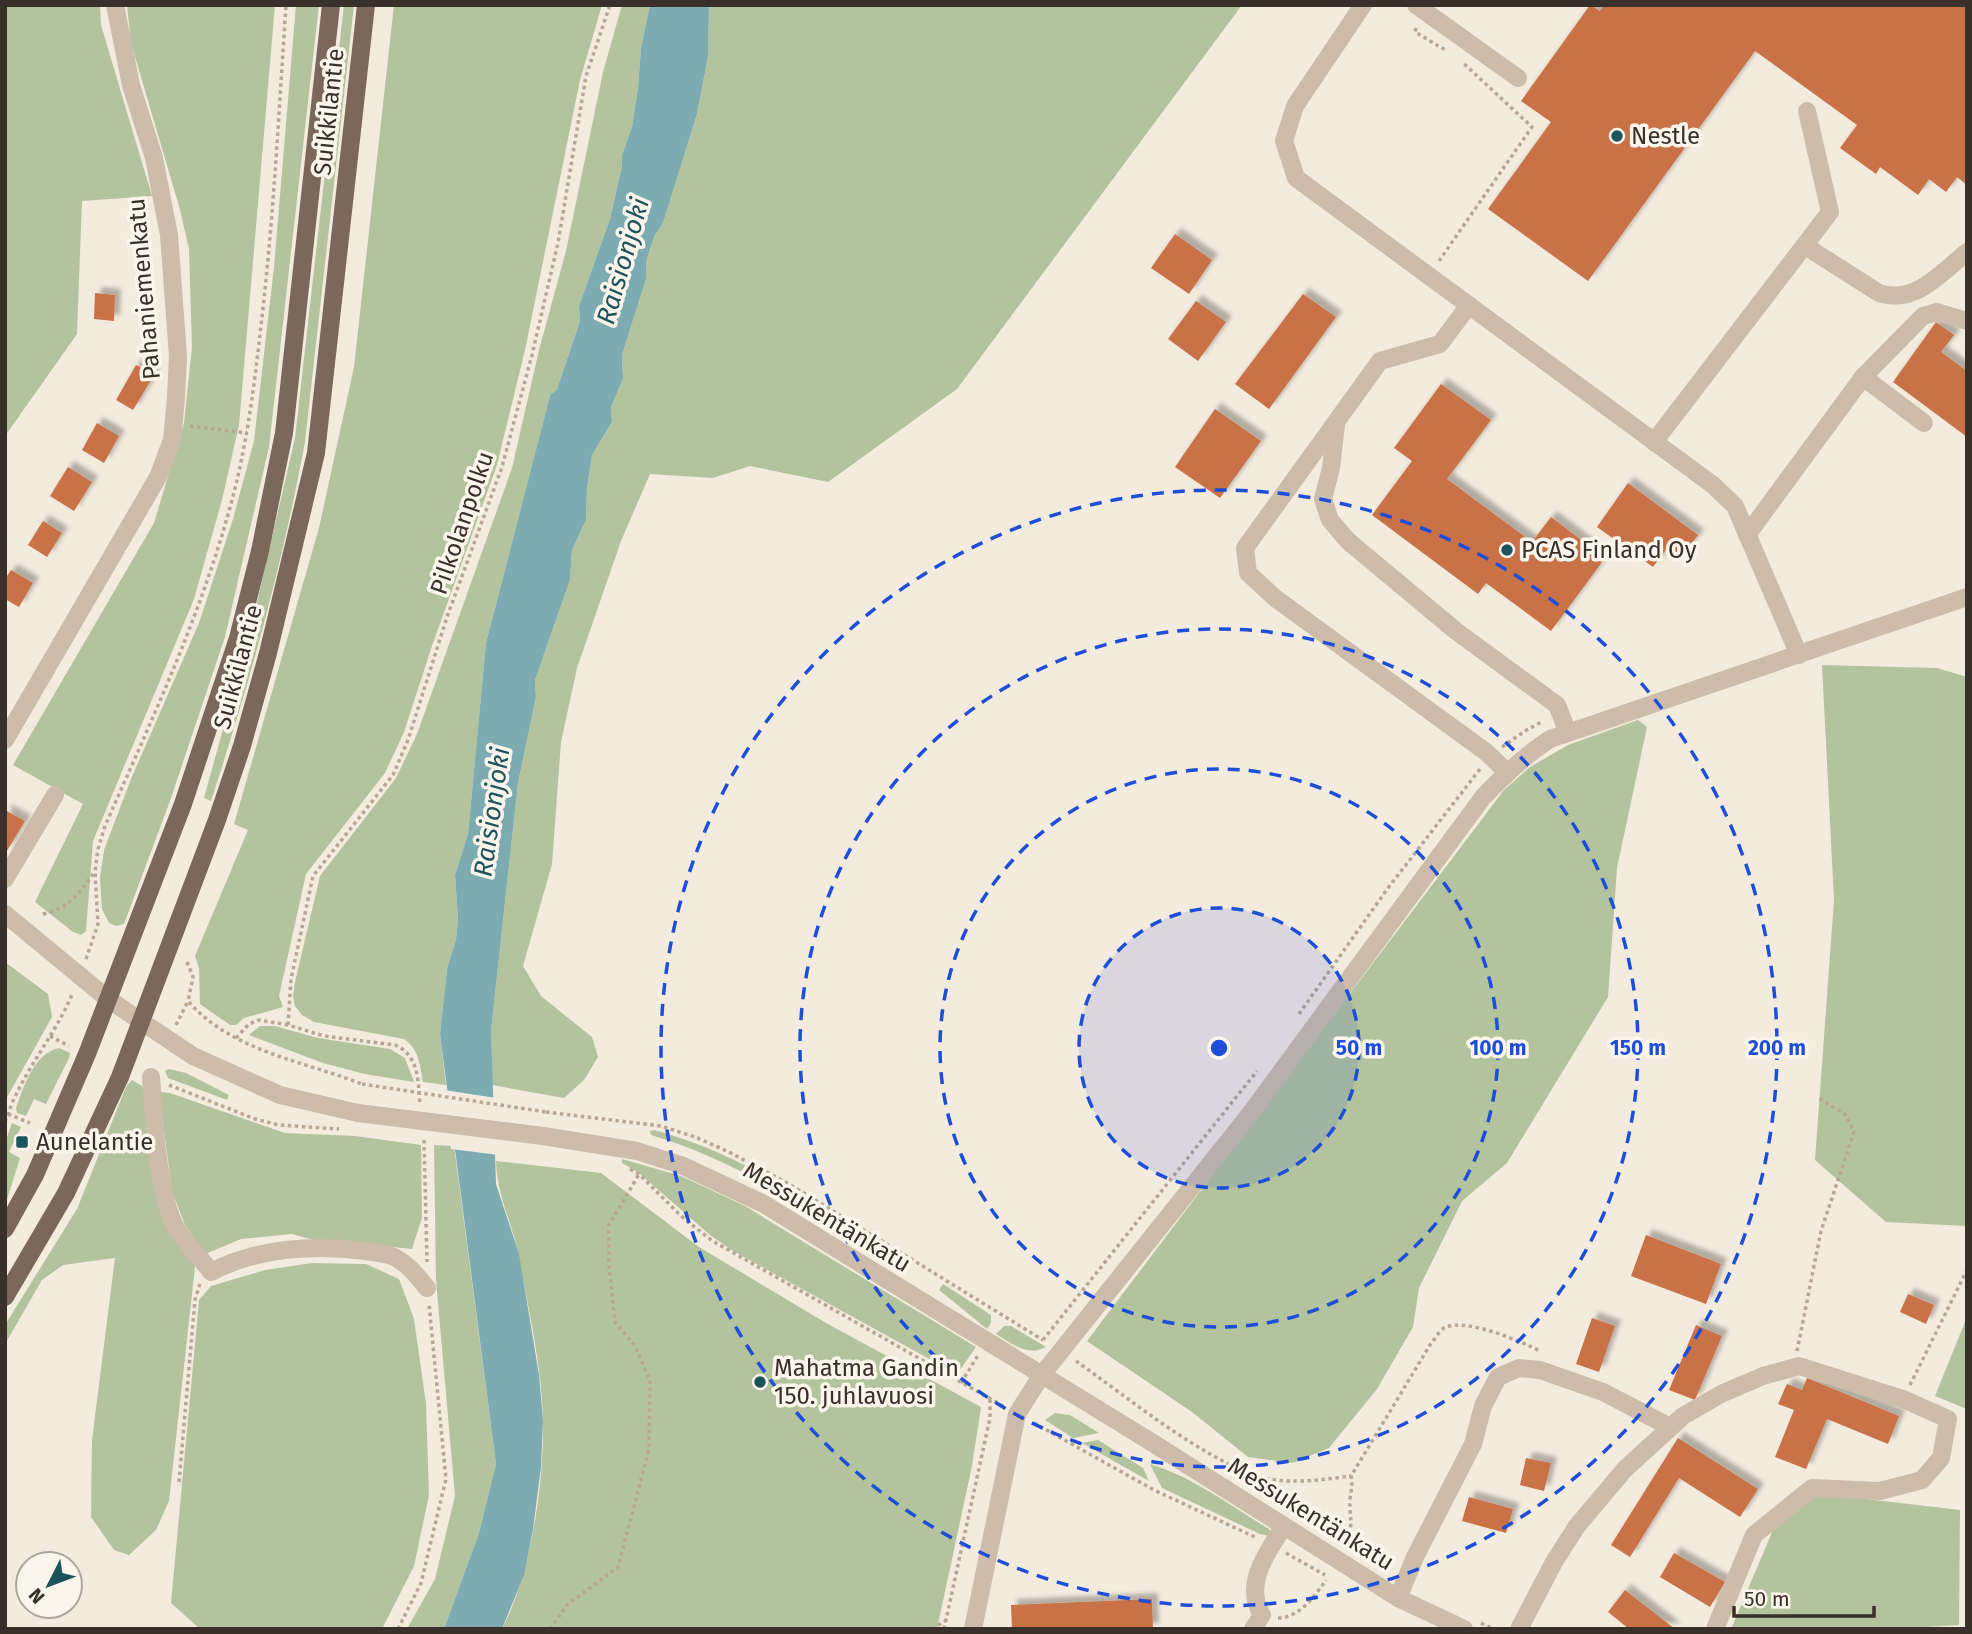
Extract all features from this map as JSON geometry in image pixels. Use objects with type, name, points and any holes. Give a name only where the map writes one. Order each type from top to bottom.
[{"type":"main road","name":"Suikkilantie","points":[[5,1229],[34,1175],[157,876],[238,638],[260,551],[284,433],[331,5]]},
{"type":"main road","name":"Suikkilantie","points":[[5,1297],[66,1193],[120,1077],[217,820],[242,746],[316,453],[366,5]]},
{"type":"street","name":"Pahaniemenkatu","points":[[5,740],[158,477],[169,452],[175,425],[178,356],[169,235],[154,158],[131,85],[115,5]]},
{"type":"street","points":[[1363,5],[1295,106],[1284,141],[1296,178],[1713,485],[1735,506],[1799,655]]},
{"type":"street","points":[[1418,7],[1518,78]]},
{"type":"street","points":[[1654,442],[1830,212],[1807,111]]},
{"type":"street","points":[[1805,246],[1879,293],[1892,298],[1918,291],[1967,251]]},
{"type":"street","points":[[1469,305],[1440,344],[1380,361],[1245,548],[1248,572],[1275,598],[1492,757],[1507,772]]},
{"type":"street","points":[[1748,535],[1863,377],[1923,316],[1937,312],[1967,321]]},
{"type":"street","points":[[1863,377],[1924,423]]},
{"type":"street","points":[[1336,422],[1331,468],[1323,499],[1329,520],[1348,541],[1457,631],[1557,705],[1568,733]]},
{"type":"street","points":[[973,1629],[1017,1414],[1041,1376],[1250,1114],[1483,797],[1507,772],[1550,739],[1967,597]]},
{"type":"street","points":[[5,879],[55,795]]},
{"type":"street","points":[[5,914],[108,999]]},
{"type":"street","name":"Messukentänkatu","points":[[108,999],[193,1056],[272,1092],[300,1101],[358,1113],[543,1136],[637,1151],[714,1179],[762,1203],[1398,1598],[1464,1629]]},
{"type":"street","points":[[150,1077],[155,1133],[170,1213],[175,1226],[211,1272],[251,1256],[300,1249],[338,1248],[394,1257],[415,1273],[427,1288]]},
{"type":"street","points":[[1519,1629],[1554,1562],[1577,1526],[1625,1469],[1683,1416],[1721,1394],[1763,1376],[1793,1367],[1903,1399],[1948,1419],[1941,1458],[1922,1480],[1880,1491],[1812,1488],[1754,1535],[1715,1629]]},
{"type":"street","points":[[1398,1598],[1415,1557],[1473,1444],[1483,1406],[1498,1377],[1519,1368],[1540,1370],[1603,1392],[1670,1427]]},
{"type":"street","points":[[1257,1622],[1254,1593],[1256,1578],[1284,1526]]},
{"type":"path","points":[[91,946],[98,924],[95,872],[98,849],[105,826],[189,632],[214,564],[247,433],[272,231],[286,5]]},
{"type":"path","name":"Pilkolanpolku","points":[[236,1038],[249,1024],[259,1020],[288,1025],[291,979],[313,876],[393,775],[408,740],[447,617],[502,467],[558,243],[586,76],[610,5]]},
{"type":"path","points":[[1418,7],[1415,32],[1447,51]]},
{"type":"path","points":[[1429,276],[1532,127],[1492,93],[1458,58]]},
{"type":"path","points":[[175,425],[247,433]]},
{"type":"path","points":[[1294,1021],[1388,888],[1469,781],[1492,757],[1525,731],[1561,715]]},
{"type":"path","points":[[43,914],[66,906],[95,872]]},
{"type":"path","points":[[187,962],[193,977],[188,1001],[212,1024],[236,1038],[277,1056],[362,1084],[546,1112],[661,1126],[695,1137],[789,1184],[1062,1351],[1184,1437],[1246,1472],[1271,1479],[1292,1480],[1351,1476]]},
{"type":"path","points":[[5,1122],[27,1071],[67,1007]]},
{"type":"path","points":[[50,1036],[69,1046]]},
{"type":"path","points":[[1044,1340],[1259,1068]]},
{"type":"path","points":[[150,1077],[255,1119],[279,1125],[344,1129]]},
{"type":"path","points":[[1793,1367],[1821,1231],[1854,1132],[1845,1114],[1817,1097]]},
{"type":"path","points":[[8,1114],[30,1123]]},
{"type":"path","points":[[621,1164],[639,1174],[681,1216],[710,1240],[1154,1490],[1272,1545],[1333,1580]]},
{"type":"path","points":[[550,1629],[567,1605],[618,1567],[649,1449],[650,1380],[635,1346],[615,1322],[609,1266],[608,1225],[639,1174]]},
{"type":"path","points":[[901,1263],[905,1255]]},
{"type":"path","points":[[1903,1399],[1967,1270]]},
{"type":"path","points":[[179,1482],[195,1300],[200,1283],[211,1272]]},
{"type":"path","points":[[1347,1541],[1352,1525],[1351,1476],[1430,1345],[1444,1328],[1461,1325],[1498,1334],[1545,1353]]},
{"type":"path","points":[[944,1629],[990,1418],[990,1399]]},
{"type":"path","points":[[1257,1622],[1289,1618],[1313,1598],[1326,1580]]},
{"type":"path","points":[[932,1629],[946,1620]]},
{"type":"green space","points":[[5,5],[100,5],[101,25],[152,196],[82,201],[77,334],[5,436]]},
{"type":"green space","points":[[127,5],[275,5],[239,425],[222,500],[194,599],[93,841],[86,931],[81,935],[73,932],[35,902],[83,804],[13,765],[154,523],[184,423],[192,347],[189,249],[131,43]]},
{"type":"green space","points":[[296,5],[319,5],[269,447],[225,637],[170,801],[124,924],[116,926],[109,923],[102,909],[100,878],[104,850],[131,779],[199,623],[233,519],[254,441],[274,267]]},
{"type":"green space","points":[[344,5],[354,5],[305,442],[264,623],[211,801],[204,798],[252,624],[295,438]]},
{"type":"green space","points":[[394,5],[602,5],[580,80],[525,350],[497,465],[404,732],[385,773],[306,874],[279,996],[283,1007],[244,1018],[236,1025],[230,1025],[200,1004],[199,968],[195,956],[248,830],[234,824],[319,528],[354,367]]},
{"type":"green space","points":[[622,5],[650,5],[641,48],[632,127],[622,155],[610,219],[579,306],[580,321],[557,389],[550,397],[486,643],[468,834],[455,875],[458,920],[456,939],[447,969],[440,1034],[446,1085],[423,1082],[416,1053],[404,1039],[314,1022],[302,1015],[295,1006],[295,982],[320,876],[396,778],[417,734],[512,468],[539,350],[566,251],[603,72]]},
{"type":"green space","points":[[709,5],[1242,5],[957,389],[828,482],[750,466],[713,478],[650,474],[621,541],[577,668],[561,742],[552,864],[523,966],[541,996],[592,1037],[598,1057],[584,1080],[564,1098],[492,1085],[491,1031],[518,783],[536,697],[535,680],[570,580],[572,550],[586,520],[592,455],[612,422],[611,407],[623,379],[622,355],[646,279],[646,262],[654,237],[663,223],[697,114],[708,57]]},
{"type":"green space","points":[[1822,665],[1937,668],[1967,677],[1967,1226],[1886,1222],[1815,1160],[1834,900]]},
{"type":"green space","points":[[1638,720],[1647,727],[1617,868],[1608,997],[1507,1163],[1462,1201],[1419,1288],[1413,1327],[1377,1389],[1329,1448],[1293,1463],[1248,1457],[1192,1412],[1087,1341],[1504,790],[1530,767],[1568,745]]},
{"type":"green space","points":[[5,962],[48,994],[52,1017],[5,1101]]},
{"type":"green space","points":[[260,1026],[275,1026],[318,1038],[390,1049],[405,1058],[414,1082],[365,1074],[323,1063],[249,1035]]},
{"type":"green space","points":[[59,1048],[70,1053],[69,1058],[46,1104],[34,1099],[26,1116],[17,1113],[22,1091],[36,1064],[50,1051]]},
{"type":"green space","points":[[169,1069],[186,1073],[229,1095],[227,1100],[168,1078],[165,1071]]},
{"type":"green space","points":[[132,1080],[142,1086],[149,1099],[153,1129],[195,1267],[169,1501],[156,1530],[129,1555],[114,1550],[91,1517],[92,1440],[115,1258],[63,1265],[42,1280],[5,1344],[5,1325],[77,1209],[126,1087]]},
{"type":"green space","points":[[159,1092],[170,1093],[285,1133],[355,1136],[421,1145],[422,1218],[412,1249],[317,1241],[292,1234],[241,1239],[205,1254],[185,1225],[172,1191]]},
{"type":"green space","points":[[12,1123],[21,1127],[9,1152],[20,1158],[5,1206],[5,1143]]},
{"type":"green space","points":[[650,1131],[687,1140],[749,1167],[896,1255],[893,1261],[776,1190],[715,1159],[651,1135]]},
{"type":"green space","points":[[434,1145],[454,1146],[496,1464],[479,1533],[444,1629],[407,1629],[435,1579],[455,1496],[436,1280]]},
{"type":"green space","points":[[622,1159],[681,1176],[745,1206],[976,1347],[960,1370],[953,1372],[733,1251],[710,1235],[639,1173],[622,1163]]},
{"type":"green space","points":[[496,1161],[601,1173],[699,1247],[826,1323],[981,1407],[972,1466],[937,1629],[502,1629],[521,1582],[534,1528],[541,1473],[543,1422],[538,1360],[531,1319],[516,1245],[499,1187]]},
{"type":"green space","points":[[312,1263],[366,1264],[399,1279],[414,1319],[426,1404],[429,1495],[414,1566],[382,1629],[200,1629],[171,1603],[199,1300],[211,1286],[265,1270]]},
{"type":"green space","points":[[943,1284],[991,1315],[991,1323],[987,1329],[939,1290]]},
{"type":"green space","points":[[1967,1317],[1967,1409],[1935,1396]]},
{"type":"green space","points":[[1004,1326],[1011,1326],[1046,1347],[1033,1351],[1014,1345],[996,1334]]},
{"type":"green space","points":[[1055,1413],[1070,1415],[1099,1433],[1073,1438],[1045,1420]]},
{"type":"green space","points":[[1098,1440],[1143,1468],[1149,1481],[1082,1443]]},
{"type":"green space","points":[[1150,1464],[1197,1484],[1269,1529],[1272,1534],[1260,1534],[1162,1488]]},
{"type":"green space","points":[[1815,1493],[1960,1510],[1959,1625],[1892,1629],[1731,1629],[1773,1530]]},
{"type":"water","name":"Raisionjoki","points":[[650,5],[709,5],[708,57],[697,114],[663,223],[654,237],[646,262],[646,279],[622,355],[623,379],[611,407],[612,422],[592,455],[586,520],[572,550],[570,580],[535,680],[536,697],[518,783],[491,1031],[496,1184],[519,1254],[539,1375],[543,1421],[541,1467],[524,1575],[502,1629],[444,1629],[479,1533],[496,1464],[440,1034],[447,969],[456,939],[458,920],[455,875],[468,834],[486,643],[550,396],[557,389],[580,321],[579,306],[610,219],[622,155],[632,127],[641,48]]},
{"type":"pier","points":[[444,1090],[496,1098],[499,1155],[451,1149]]},
{"type":"building","name":"Nestle","points":[[1590,5],[1600,11],[1604,5],[1967,5],[1967,185],[1957,177],[1946,192],[1929,179],[1918,195],[1880,167],[1876,174],[1840,148],[1857,125],[1755,51],[1588,281],[1488,209],[1551,122],[1521,101]]},
{"type":"building","points":[[1175,234],[1212,260],[1189,294],[1151,268]]},
{"type":"building","points":[[95,293],[115,295],[114,321],[94,319]]},
{"type":"building","points":[[1303,294],[1336,317],[1269,409],[1235,384]]},
{"type":"building","points":[[1196,301],[1226,322],[1198,361],[1168,339]]},
{"type":"building","points":[[1936,322],[1954,335],[1941,352],[1967,371],[1967,437],[1893,382]]},
{"type":"building","points":[[136,365],[154,375],[133,410],[116,400]]},
{"type":"building","name":"PCAS Finland Oy","points":[[1441,384],[1491,420],[1447,479],[1532,542],[1551,517],[1605,558],[1551,631],[1486,583],[1478,594],[1372,515],[1412,461],[1394,448]]},
{"type":"building","points":[[1215,409],[1261,441],[1220,498],[1175,467]]},
{"type":"building","points":[[97,423],[119,436],[104,463],[82,450]]},
{"type":"building","points":[[68,467],[92,482],[74,511],[50,496]]},
{"type":"building","points":[[1628,483],[1698,535],[1682,556],[1668,547],[1653,567],[1597,527]]},
{"type":"building","points":[[43,521],[62,533],[47,557],[28,545]]},
{"type":"building","points":[[11,570],[33,583],[19,607],[5,599],[5,579]]},
{"type":"building","points":[[5,810],[25,821],[5,854]]},
{"type":"building","points":[[1646,1235],[1721,1264],[1706,1304],[1631,1276]]},
{"type":"building","points":[[1908,1294],[1934,1305],[1926,1324],[1900,1312]]},
{"type":"building","points":[[1592,1318],[1615,1326],[1599,1372],[1576,1364]]},
{"type":"building","points":[[1696,1325],[1722,1336],[1695,1400],[1669,1390]]},
{"type":"building","points":[[1807,1378],[1899,1416],[1888,1444],[1827,1419],[1806,1469],[1775,1457],[1794,1410],[1778,1404],[1787,1384],[1802,1390]]},
{"type":"building","points":[[1678,1438],[1758,1489],[1740,1517],[1679,1478],[1630,1557],[1611,1545]]},
{"type":"building","points":[[1526,1458],[1551,1463],[1544,1491],[1520,1485]]},
{"type":"building","points":[[1469,1497],[1513,1509],[1506,1533],[1462,1521]]},
{"type":"building","points":[[1674,1553],[1725,1582],[1710,1607],[1660,1577]]},
{"type":"building","points":[[1625,1590],[1675,1629],[1629,1629],[1608,1612]]},
{"type":"building","points":[[1152,1599],[1153,1629],[1012,1629],[1011,1605]]},
{"type":"place","name":"Nestle","points":[[1617,136]]},
{"type":"place","name":"PCAS Finland Oy","points":[[1507,550]]},
{"type":"place","name":"Aunelantie","points":[[22,1142]]},
{"type":"place","name":"Mahatma Gandin 150. juhlavuosi","points":[[760,1382]]}]
